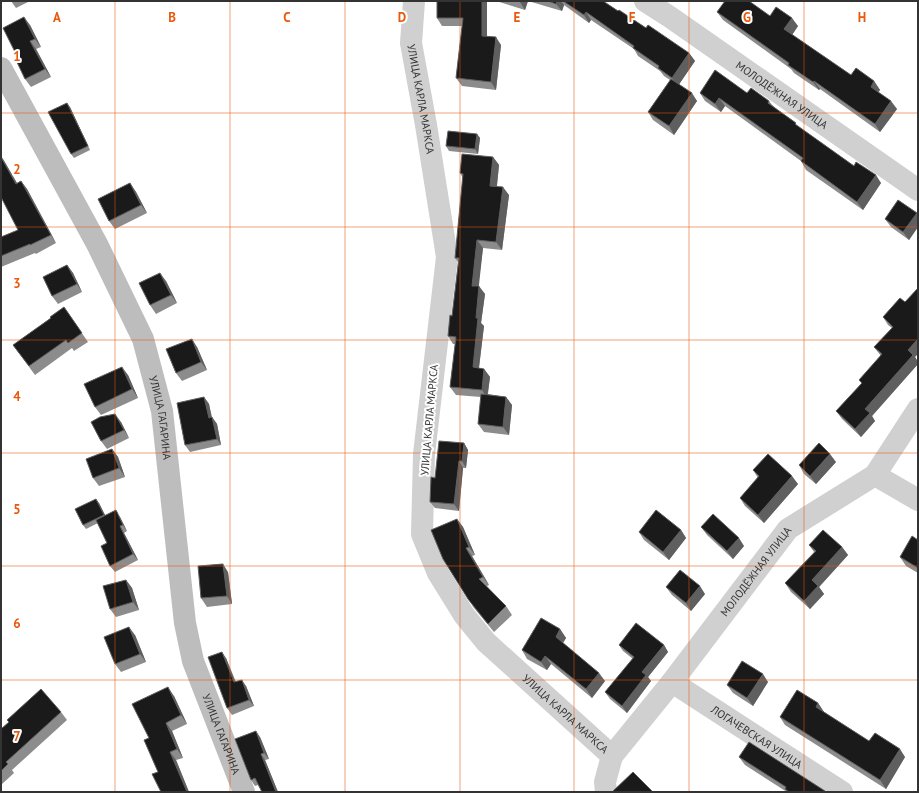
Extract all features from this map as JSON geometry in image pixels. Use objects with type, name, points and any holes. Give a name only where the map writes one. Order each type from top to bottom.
[{"type":"main road","name":"УЛИЦА ГАГАРИНА","points":[[1,68],[97,244],[144,340],[162,411],[185,623],[193,661],[244,792]]},
{"type":"street","name":"УЛИЦА КАРЛА МАРКСА","points":[[414,1],[411,43],[447,257],[424,454],[422,534],[438,573],[464,615],[486,642],[612,756],[605,782],[606,792]]},
{"type":"street","name":"МОЛОДЁЖНАЯ УЛИЦА","points":[[645,1],[918,190]]},
{"type":"street","name":"МОЛОДЁЖНАЯ УЛИЦА","points":[[612,756],[672,682],[788,529],[875,475],[918,409]]},
{"type":"street","points":[[875,475],[918,500]]},
{"type":"street","name":"ЛОГАЧЕВСКАЯ УЛИЦА","points":[[672,682],[842,792]]},
{"type":"building","points":[[437,1],[482,1],[482,36],[496,37],[491,82],[456,78],[463,18],[437,18]]},
{"type":"building","points":[[548,1],[557,1],[556,4]]},
{"type":"building","points":[[563,1],[603,1],[646,28],[648,25],[689,53],[672,78],[658,68],[659,66],[633,48],[634,46],[586,12],[584,15]]},
{"type":"building","points":[[725,1],[749,1],[770,16],[776,7],[792,18],[784,29],[851,75],[856,68],[874,81],[871,87],[891,101],[875,124],[814,81],[813,82],[788,65],[789,63],[717,12]]},
{"type":"building","points":[[24,17],[35,39],[30,41],[45,69],[25,79],[15,58],[17,56],[3,28]]},
{"type":"building","points":[[715,70],[747,93],[751,88],[769,101],[768,103],[796,123],[795,124],[854,166],[856,162],[876,175],[857,202],[801,161],[803,158],[719,98],[715,104],[700,93]]},
{"type":"building","points":[[671,79],[692,93],[669,126],[648,112]]},
{"type":"building","points":[[67,103],[88,146],[71,154],[48,112]]},
{"type":"building","points":[[448,131],[477,134],[475,149],[446,146]]},
{"type":"building","points":[[462,154],[493,157],[490,186],[503,187],[496,242],[477,240],[472,286],[479,286],[476,318],[478,318],[473,367],[484,369],[482,390],[450,387],[456,337],[448,336],[459,258],[455,258],[463,174],[460,173]]},
{"type":"building","points":[[1,157],[16,184],[21,181],[51,235],[1,256],[1,237],[18,230],[1,197]]},
{"type":"building","points":[[130,183],[141,205],[109,221],[98,199]]},
{"type":"building","points":[[898,200],[917,213],[903,232],[885,219]]},
{"type":"building","points":[[67,265],[77,284],[52,296],[43,277]]},
{"type":"building","points":[[160,273],[171,295],[150,305],[139,283]]},
{"type":"building","points":[[918,288],[918,339],[908,350],[913,355],[865,409],[870,413],[855,429],[836,411],[862,383],[859,380],[882,354],[874,347],[893,327],[883,317],[900,298],[905,302]]},
{"type":"building","points":[[64,307],[82,333],[68,343],[66,340],[29,366],[13,345]]},
{"type":"building","points":[[192,339],[201,362],[176,373],[166,349]]},
{"type":"building","points":[[122,367],[132,389],[95,407],[84,384]]},
{"type":"building","points":[[481,394],[506,397],[503,427],[478,424]]},
{"type":"building","points":[[204,397],[209,418],[212,417],[217,439],[185,445],[177,403]]},
{"type":"building","points":[[115,414],[124,430],[101,441],[91,422],[100,417]]},
{"type":"building","points":[[439,441],[464,443],[462,461],[459,461],[454,504],[430,502],[431,477],[435,478]]},
{"type":"building","points":[[819,443],[830,454],[810,476],[799,465]]},
{"type":"building","points":[[112,449],[119,468],[93,478],[86,459]]},
{"type":"building","points":[[768,454],[792,476],[758,515],[740,498],[759,476],[753,470]]},
{"type":"building","points":[[96,499],[104,515],[83,525],[75,509]]},
{"type":"building","points":[[116,510],[123,525],[120,526],[133,554],[110,566],[101,546],[107,543],[96,520]]},
{"type":"building","points":[[656,510],[681,530],[663,552],[639,532]]},
{"type":"building","points":[[713,514],[739,538],[727,551],[701,527]]},
{"type":"building","points":[[457,519],[469,547],[466,548],[483,577],[479,579],[506,606],[488,624],[468,599],[443,559],[431,530]]},
{"type":"building","points":[[823,530],[842,547],[812,580],[818,586],[804,601],[785,583],[816,551],[809,545]]},
{"type":"building","points":[[912,536],[918,540],[918,568],[900,557]]},
{"type":"building","points":[[223,564],[227,596],[201,598],[198,566]]},
{"type":"building","points":[[680,570],[700,586],[686,603],[666,587]]},
{"type":"building","points":[[126,580],[133,602],[110,609],[103,586]]},
{"type":"building","points":[[541,618],[560,629],[556,637],[599,673],[586,689],[545,656],[541,662],[522,650]]},
{"type":"building","points":[[636,623],[664,645],[642,672],[646,675],[622,706],[605,692],[634,657],[619,645]]},
{"type":"building","points":[[129,627],[140,654],[115,664],[104,637]]},
{"type":"building","points":[[222,652],[234,682],[242,680],[249,700],[227,708],[208,657]]},
{"type":"building","points":[[742,661],[763,674],[747,698],[727,685]]},
{"type":"building","points":[[168,687],[181,715],[166,723],[177,749],[170,752],[187,792],[161,792],[152,774],[158,772],[144,740],[149,738],[132,704]]},
{"type":"building","points":[[41,689],[61,712],[6,762],[8,764],[1,771],[1,729],[9,722],[7,720]]},
{"type":"building","points":[[797,690],[818,703],[816,707],[869,741],[875,733],[900,749],[880,780],[780,717]]},
{"type":"building","points":[[256,731],[264,753],[261,754],[276,792],[262,792],[255,778],[251,780],[235,739]]},
{"type":"building","points":[[749,742],[825,791],[789,792],[785,789],[786,787],[739,757]]},
{"type":"building","points":[[633,772],[653,792],[612,792]]}]
